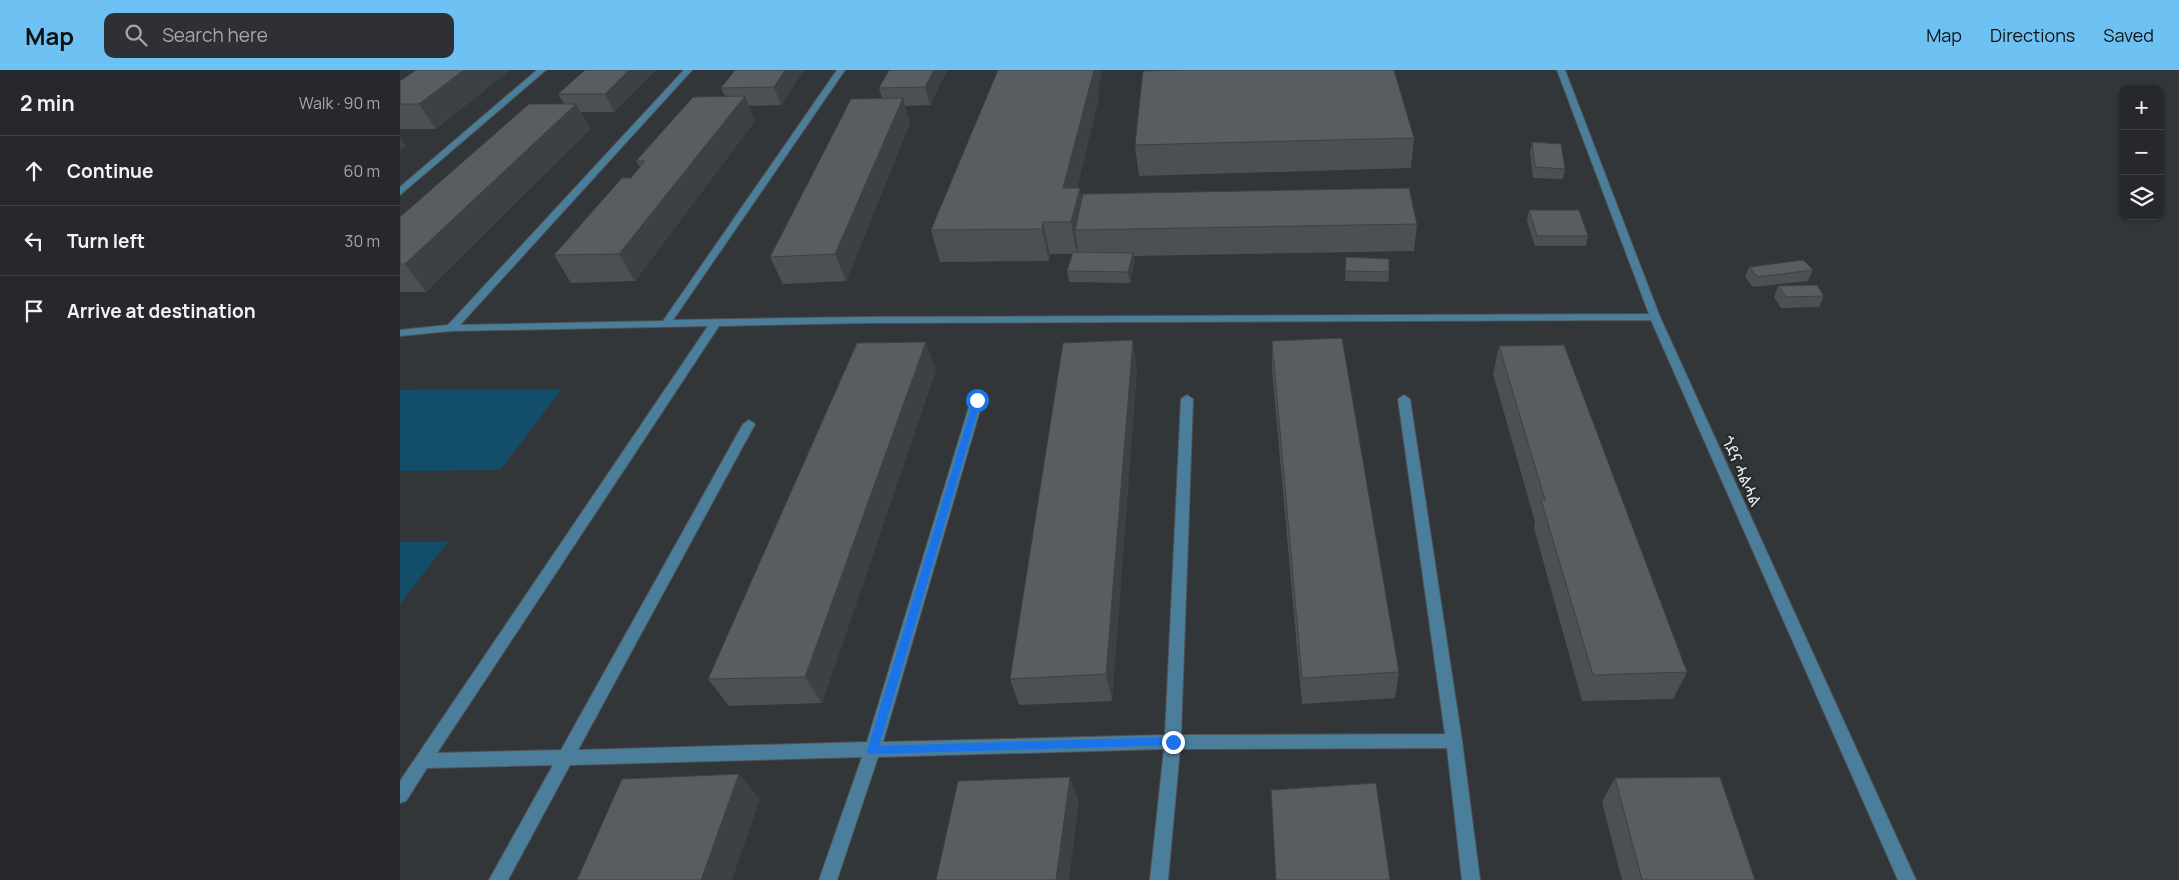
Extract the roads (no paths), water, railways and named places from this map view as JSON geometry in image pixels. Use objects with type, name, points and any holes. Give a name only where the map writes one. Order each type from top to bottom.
[{"type":"street","points":[[400,192],[542,70]]},
{"type":"street","points":[[451,328],[688,70]]},
{"type":"street","points":[[666,325],[842,70]]},
{"type":"street","name":"ጎደና ሓልሓል","points":[[1561,70],[1655,316],[1907,880]]},
{"type":"street","points":[[400,333],[451,328],[864,320],[1655,316]]},
{"type":"street","points":[[400,795],[716,323]]},
{"type":"street","points":[[1159,880],[1173,742],[1186,399]]},
{"type":"street","points":[[1404,399],[1454,741],[1471,880]]},
{"type":"street","points":[[828,880],[872,751],[977,400]]},
{"type":"street","points":[[498,880],[567,758],[749,424]]},
{"type":"street","points":[[422,761],[1173,742],[1454,741]]}]
